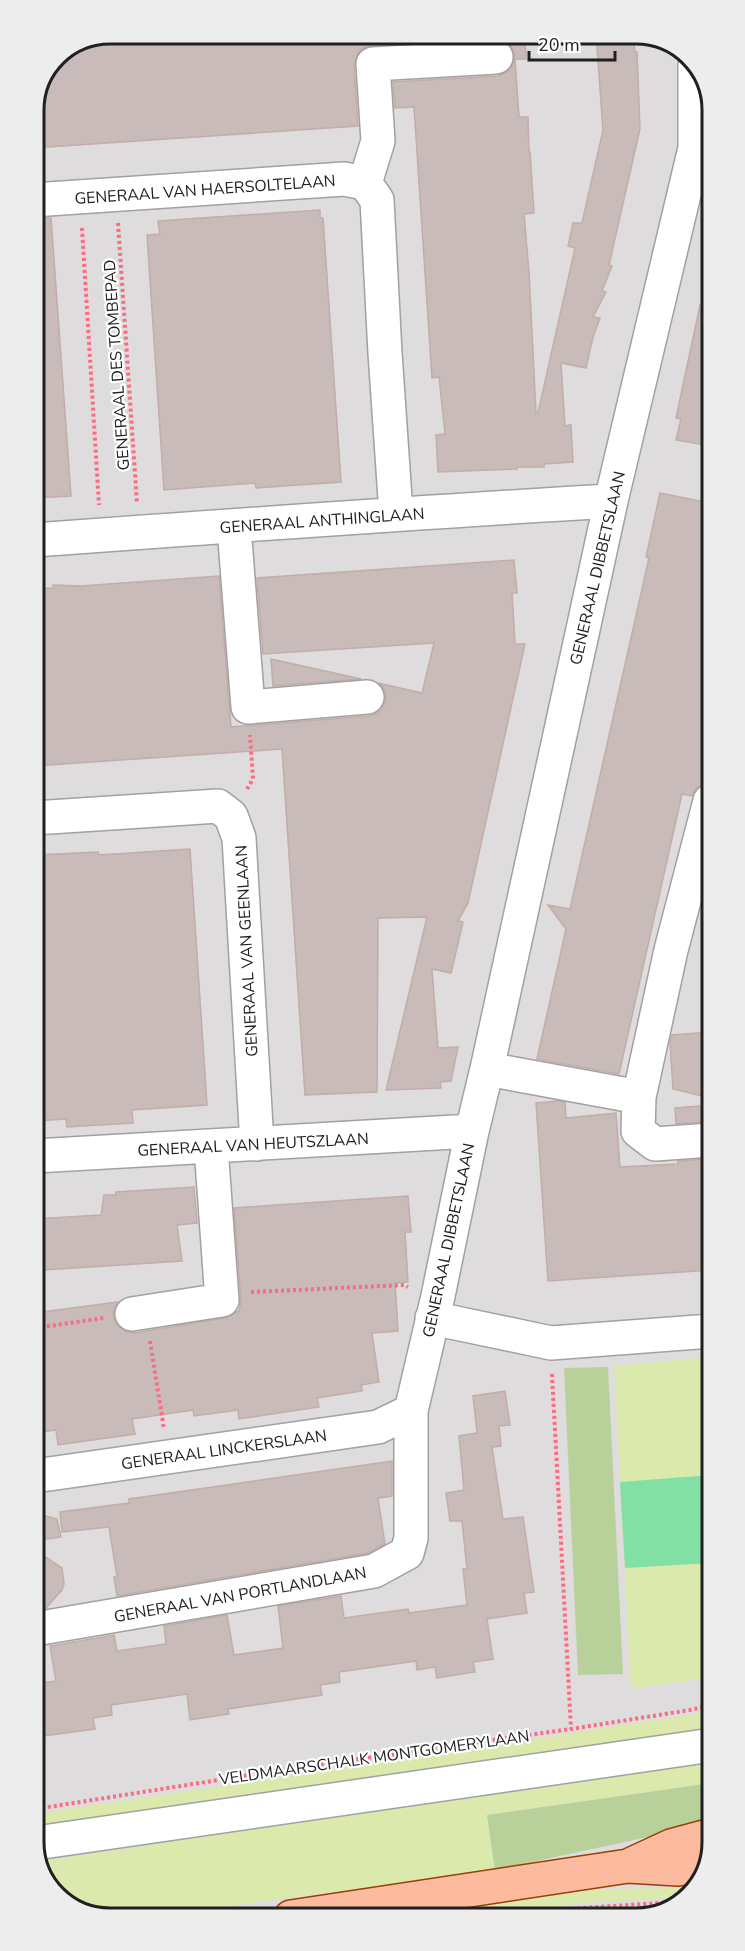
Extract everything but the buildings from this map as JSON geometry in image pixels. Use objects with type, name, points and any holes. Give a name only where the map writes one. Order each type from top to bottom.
[{"type":"main road","points":[[628,1866],[671,1846],[702,1837]]},
{"type":"main road","points":[[354,1907],[628,1866],[678,1869],[697,1866]]},
{"type":"street","points":[[396,513],[377,200],[365,183],[378,141],[373,64],[496,57]]},
{"type":"street","name":"GENERAAL DIBBETSLAAN","points":[[411,1412],[611,501],[695,148],[695,80]]},
{"type":"street","name":"GENERAAL VAN HAERSOLTELAAN","points":[[44,199],[344,179],[365,183]]},
{"type":"street","name":"GENERAAL ANTHINGLAAN","points":[[44,539],[234,527],[396,513],[611,501]]},
{"type":"street","points":[[234,527],[248,707],[367,697]]},
{"type":"street","points":[[44,817],[218,806],[231,816]]},
{"type":"street","name":"GENERAAL VAN GEENLAAN","points":[[231,816],[239,838],[257,1144]]},
{"type":"street","points":[[702,832],[671,950],[639,1097],[638,1131],[656,1144],[702,1141]]},
{"type":"street","points":[[487,1070],[639,1097]]},
{"type":"street","name":"GENERAAL VAN HEUTSZLAAN","points":[[44,1156],[472,1131]]},
{"type":"street","points":[[138,1313],[222,1299],[211,1147]]},
{"type":"street","points":[[435,1307],[551,1343],[702,1332]]},
{"type":"street","name":"GENERAAL LINCKERSLAAN","points":[[44,1475],[378,1427],[411,1412]]},
{"type":"street","name":"GENERAAL VAN PORTLANDLAAN","points":[[44,1627],[374,1572],[407,1553],[411,1538],[411,1412]]},
{"type":"street","points":[[44,1843],[702,1746]]},
{"type":"path","name":"GENERAAL DES TOMBEPAD","points":[[116,195],[139,533]]},
{"type":"path","name":"GENERAAL DES TOMBEPAD","points":[[80,197],[101,536]]},
{"type":"path","points":[[231,816],[253,779],[248,707]]},
{"type":"path","points":[[222,1294],[404,1285],[435,1307]]},
{"type":"path","points":[[44,1327],[138,1313],[169,1456]]},
{"type":"path","points":[[551,1343],[571,1729]]},
{"type":"path","name":"VELDMAARSCHALK MONTGOMERYLAAN","points":[[44,1808],[275,1770],[571,1729],[702,1707]]},
{"type":"path","points":[[584,1908],[659,1903]]},
{"type":"shaded area","points":[[640,44],[661,49],[679,60],[695,80],[699,92],[702,109],[702,1842],[698,1863],[688,1882],[665,1901],[653,1905],[636,1908],[105,1907],[84,1902],[69,1894],[55,1878],[46,1859],[44,1850],[44,105],[49,84],[63,63],[84,49],[96,45]]},
{"type":"green space","points":[[702,1358],[702,1678],[631,1689],[614,1366]]},
{"type":"green space","points":[[608,1367],[623,1674],[578,1675],[564,1368]]},
{"type":"green space","points":[[702,1476],[702,1564],[625,1568],[620,1482]]},
{"type":"green space","points":[[702,1712],[702,1729],[44,1826],[44,1813]]},
{"type":"green space","points":[[702,1762],[702,1784],[487,1815],[495,1870],[219,1907],[105,1907],[84,1902],[69,1894],[55,1878],[47,1860]]},
{"type":"green space","points":[[702,1784],[702,1825],[495,1870],[487,1815]]},
{"type":"green space","points":[[683,1887],[666,1898],[583,1903],[547,1908],[451,1908],[563,1890]]}]
